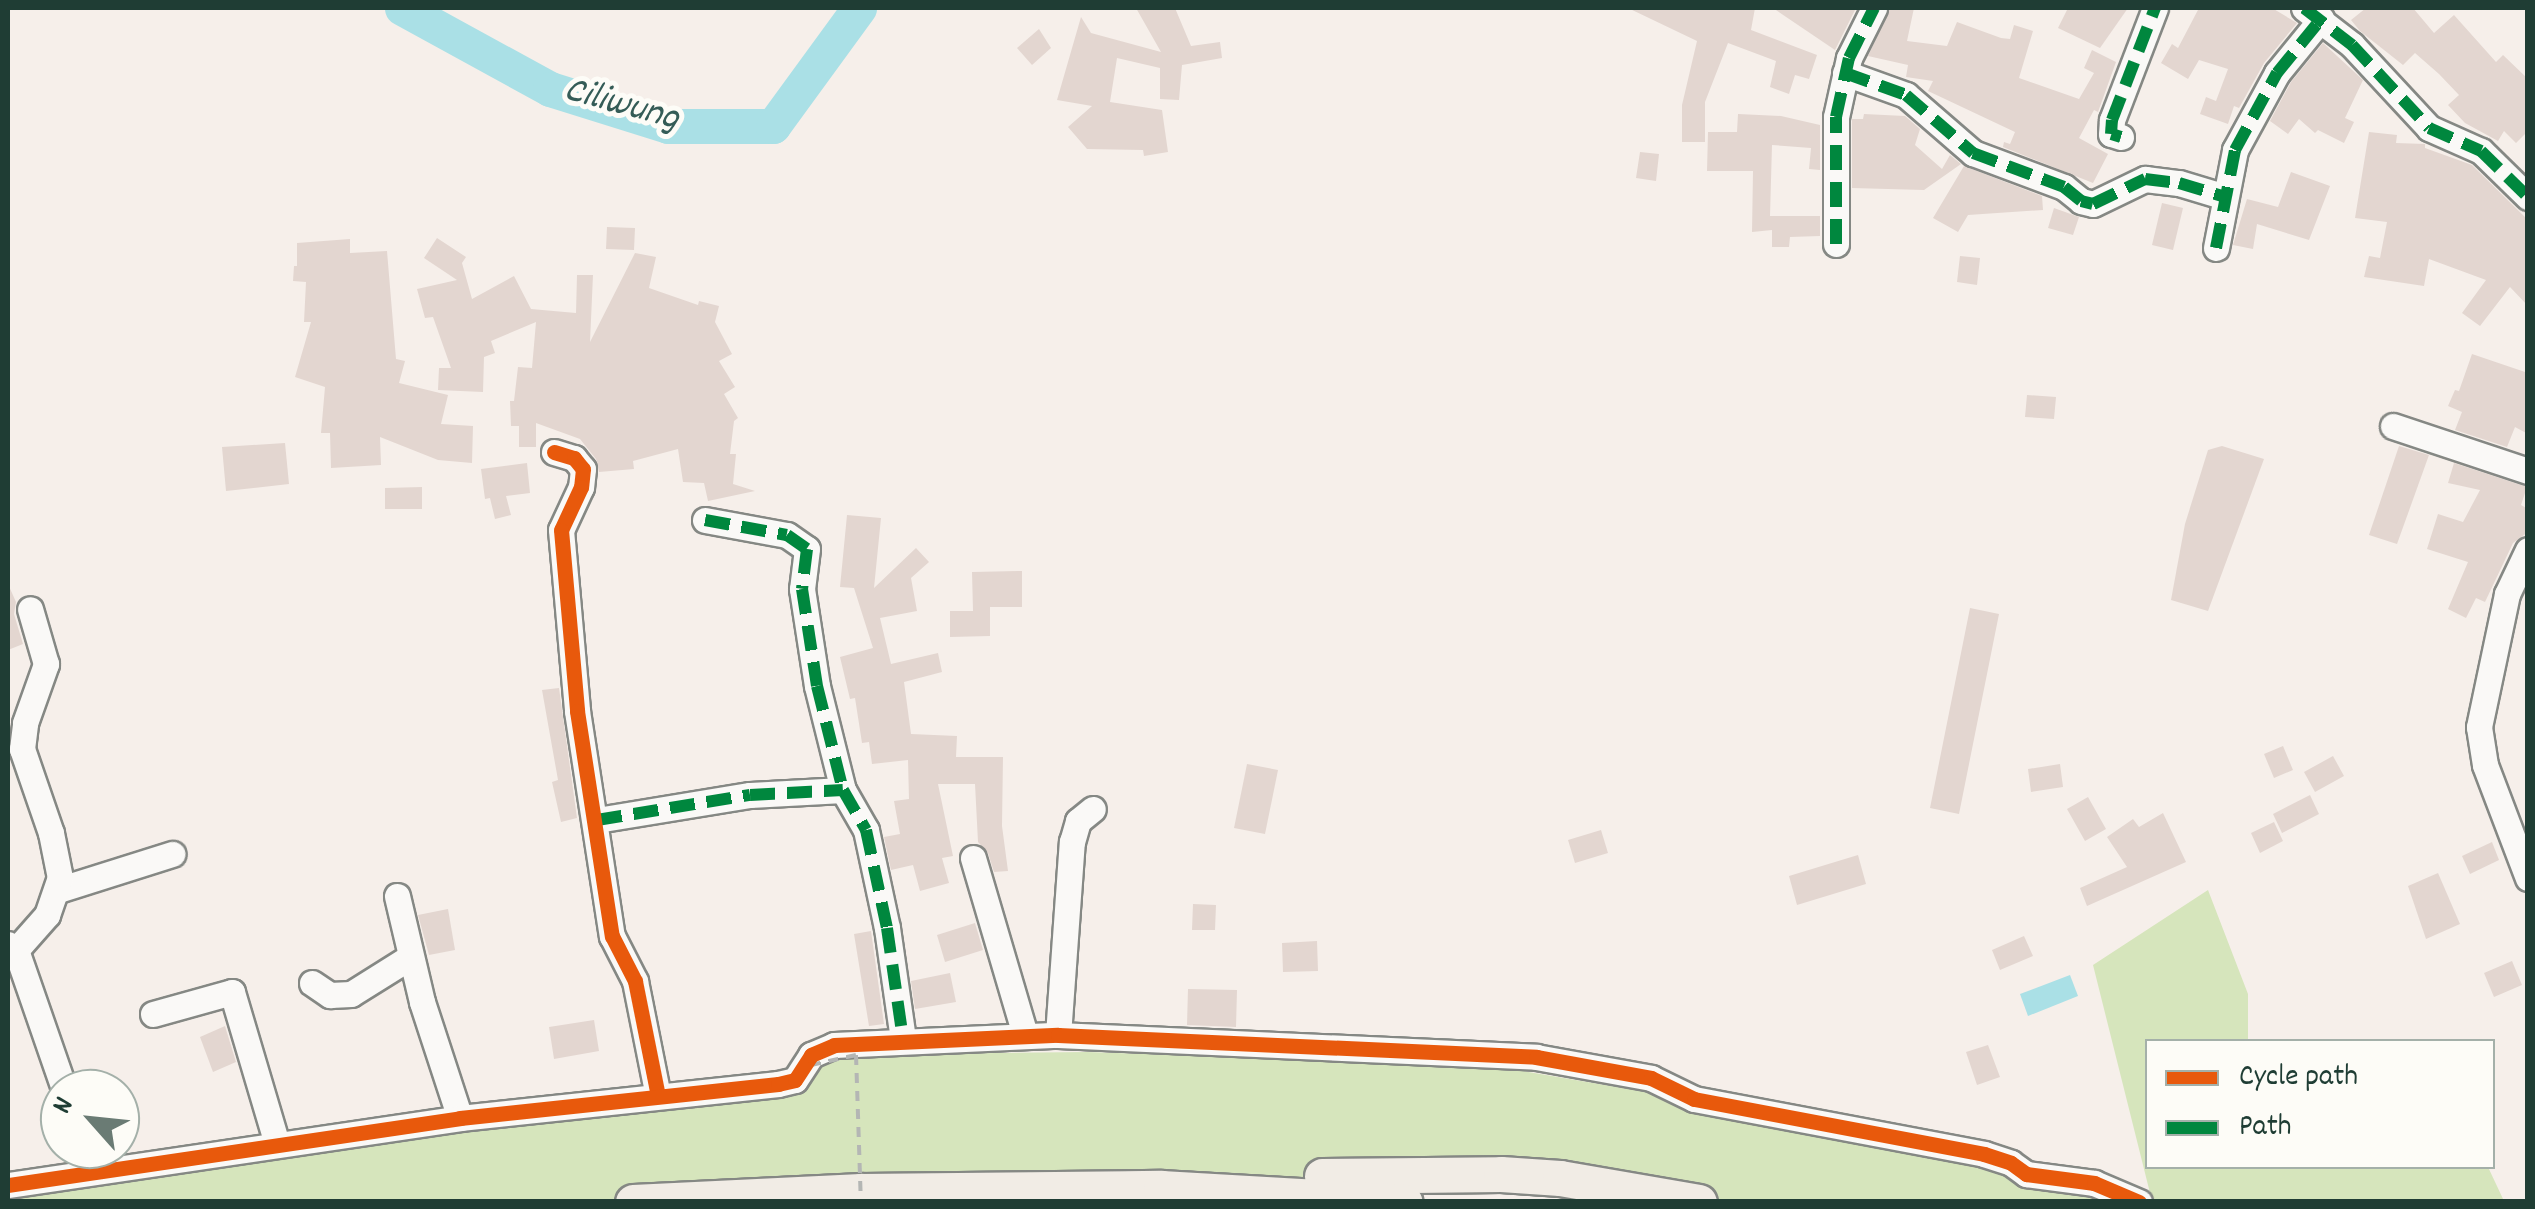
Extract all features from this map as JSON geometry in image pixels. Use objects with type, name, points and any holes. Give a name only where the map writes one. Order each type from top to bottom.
[{"type":"highway","points":[[633,1202],[861,1192],[1162,1188],[1444,1172],[1560,1178],[1698,1202]]},
{"type":"highway","points":[[1162,1188],[1405,1202]]},
{"type":"street","points":[[1836,244],[1836,117],[1845,73],[1874,8]]},
{"type":"street","points":[[2121,137],[2111,134],[2112,120],[2156,8]]},
{"type":"street","points":[[2216,248],[2222,196],[2235,150],[2313,13],[2360,53],[2429,128],[2481,151],[2528,197]]},
{"type":"street","points":[[1845,73],[1906,95],[1973,153],[2064,187],[2082,202],[2093,204],[2145,179],[2178,182],[2222,196]]},
{"type":"street","points":[[2393,426],[2528,471]]},
{"type":"street","points":[[554,452],[574,458],[582,470],[580,487],[562,520],[560,540],[570,605],[577,712],[612,936],[635,981],[658,1096]]},
{"type":"street","points":[[704,520],[754,526],[805,545],[805,614],[842,790],[866,830],[887,928],[902,1039]]},
{"type":"street","points":[[2528,550],[2484,690],[2480,736],[2491,783],[2528,878]]},
{"type":"street","points":[[30,608],[46,664],[25,723],[16,769],[58,856],[58,890],[47,915],[12,947],[57,1069]]},
{"type":"street","points":[[596,820],[750,795],[842,790]]},
{"type":"street","points":[[1058,1035],[1072,842],[1078,821],[1093,809]]},
{"type":"street","points":[[58,890],[172,854]]},
{"type":"street","points":[[973,858],[1014,987],[1024,1035]]},
{"type":"street","points":[[397,896],[410,956],[460,1118]]},
{"type":"street","points":[[312,984],[330,995],[351,994],[410,956]]},
{"type":"street","points":[[153,1014],[231,991],[277,1144]]},
{"type":"street","points":[[140,1156],[277,1144],[460,1118],[790,1082],[822,1048],[902,1039],[1058,1035],[1484,1051],[1554,1060],[1650,1078],[1694,1099],[1984,1154],[2012,1163],[2026,1174],[2094,1183],[2139,1202]]},
{"type":"street","points":[[8,1185],[55,1169]]},
{"type":"path","points":[[811,1065],[856,1055],[861,1202]]},
{"type":"green space","points":[[2208,890],[2248,994],[2248,1039],[2145,1039],[2145,1169],[2489,1169],[2504,1201],[2152,1201],[2093,965]]},
{"type":"green space","points":[[861,1041],[859,1059],[908,1054],[1087,1052],[1494,1066],[1892,1134],[2139,1201],[1699,1202],[1318,1176],[1161,1188],[633,1202],[8,1202],[8,1185],[798,1077]]},
{"type":"water","points":[[2070,975],[2078,996],[2028,1016],[2020,994]]},
{"type":"building","points":[[1136,8],[1175,8],[1191,46],[1220,42],[1222,58],[1182,65],[1179,100],[1160,99],[1160,68],[1117,58],[1110,102],[1162,110],[1168,152],[1144,156],[1143,150],[1087,149],[1068,127],[1092,106],[1057,100],[1081,17],[1091,33],[1161,52]]},
{"type":"building","points":[[1628,8],[1755,8],[1751,30],[1817,55],[1809,79],[1795,75],[1789,94],[1770,87],[1776,61],[1728,43],[1705,102],[1705,142],[1682,142],[1682,105],[1697,41]]},
{"type":"building","points":[[1773,8],[1856,8],[1835,50]]},
{"type":"building","points":[[1890,8],[1914,8],[1907,41],[1947,46],[1957,22],[2001,38],[2010,39],[2014,25],[2033,31],[2019,78],[2079,99],[2094,73],[2084,68],[2092,50],[2116,62],[2098,112],[2094,110],[2079,138],[2108,154],[2093,183],[2003,147],[2004,142],[2010,144],[2015,132],[1928,91],[1933,81],[1906,77],[1908,65],[1868,56]]},
{"type":"building","points":[[2068,8],[2128,8],[2100,48],[2058,28]]},
{"type":"building","points":[[2199,8],[2272,8],[2297,23],[2264,63],[2239,108],[2234,106],[2228,124],[2200,114],[2206,97],[2216,101],[2228,69],[2199,60],[2188,79],[2161,63],[2172,44],[2178,48]]},
{"type":"building","points":[[2366,8],[2413,8],[2434,33],[2454,15],[2496,62],[2503,55],[2528,79],[2528,131],[2516,143],[2504,131],[2498,141],[2465,123],[2448,105],[2459,95],[2439,74],[2415,53],[2403,65],[2360,31],[2351,20]]},
{"type":"building","points":[[1039,29],[1051,48],[1032,65],[1017,48]]},
{"type":"building","points":[[2323,43],[2363,80],[2345,118],[2354,122],[2344,143],[2318,130],[2315,133],[2299,119],[2288,134],[2270,121],[2291,82]]},
{"type":"building","points":[[1738,114],[1781,116],[1820,125],[1820,170],[1809,169],[1811,148],[1772,145],[1770,216],[1820,216],[1820,236],[1790,237],[1789,247],[1772,247],[1772,230],[1752,232],[1753,171],[1707,171],[1708,132],[1737,132]]},
{"type":"building","points":[[1864,114],[1905,116],[1920,129],[1915,145],[1942,169],[1950,155],[1961,164],[1924,190],[1852,188],[1852,119],[1863,119]]},
{"type":"building","points":[[2369,132],[2397,135],[2396,143],[2425,144],[2425,148],[2472,165],[2528,220],[2528,306],[2510,287],[2480,326],[2462,313],[2486,280],[2429,259],[2424,286],[2364,277],[2369,256],[2380,258],[2387,222],[2355,218]]},
{"type":"building","points":[[1640,152],[1659,154],[1656,181],[1636,178]]},
{"type":"building","points":[[1964,166],[2042,196],[2043,210],[1968,215],[1958,232],[1933,218]]},
{"type":"building","points":[[2291,172],[2330,186],[2309,240],[2257,224],[2253,249],[2233,245],[2247,199],[2278,207]]},
{"type":"building","points":[[2162,203],[2183,208],[2173,250],[2152,245]]},
{"type":"building","points":[[2054,208],[2079,217],[2073,235],[2048,228]]},
{"type":"building","points":[[607,227],[635,228],[634,250],[606,249]]},
{"type":"building","points":[[437,238],[466,257],[462,263],[472,299],[514,276],[531,309],[576,313],[577,275],[593,275],[590,342],[635,253],[656,257],[649,288],[698,305],[699,301],[719,306],[715,322],[732,354],[719,361],[735,387],[724,394],[738,418],[734,421],[730,454],[736,454],[733,484],[755,491],[708,501],[704,483],[683,482],[678,449],[633,461],[634,469],[599,472],[596,459],[580,439],[536,423],[536,447],[519,447],[519,426],[511,426],[510,401],[514,401],[518,367],[532,368],[536,322],[491,341],[495,353],[484,357],[483,392],[438,390],[439,368],[451,368],[433,317],[425,318],[417,289],[457,280],[424,258]]},
{"type":"building","points":[[350,239],[350,253],[387,251],[396,359],[405,361],[399,383],[448,395],[441,424],[473,426],[472,463],[438,460],[380,437],[381,465],[331,468],[330,433],[321,433],[325,387],[295,377],[311,322],[304,322],[306,282],[293,281],[294,266],[297,243]]},
{"type":"building","points":[[1960,256],[1980,258],[1977,285],[1957,282]]},
{"type":"building","points":[[2472,354],[2528,373],[2528,434],[2515,427],[2507,447],[2455,430],[2462,412],[2448,406],[2455,390],[2459,391]]},
{"type":"building","points":[[2027,395],[2056,397],[2054,419],[2025,417]]},
{"type":"building","points":[[285,443],[289,484],[226,491],[222,447]]},
{"type":"building","points":[[2222,446],[2264,459],[2208,611],[2171,600],[2185,524],[2208,450]]},
{"type":"building","points":[[2399,446],[2429,455],[2397,544],[2369,535]]},
{"type":"building","points":[[527,463],[530,493],[506,496],[511,515],[495,519],[490,498],[485,499],[481,469]]},
{"type":"building","points":[[2454,463],[2527,487],[2521,505],[2528,509],[2528,532],[2513,543],[2485,602],[2476,598],[2466,618],[2448,609],[2468,562],[2427,549],[2438,514],[2463,522],[2480,490],[2448,483]]},
{"type":"building","points":[[422,487],[422,509],[385,509],[385,488]]},
{"type":"building","points":[[847,515],[881,518],[874,588],[916,548],[929,562],[911,578],[917,611],[880,618],[891,664],[938,653],[942,672],[904,682],[911,734],[957,736],[956,757],[1003,757],[1002,826],[1008,871],[994,872],[988,853],[978,842],[975,784],[938,784],[953,856],[942,858],[949,883],[920,891],[913,865],[891,870],[884,837],[900,834],[894,801],[909,799],[908,760],[872,764],[869,742],[862,743],[855,698],[850,699],[840,657],[873,648],[854,588],[840,587]]},
{"type":"building","points":[[1022,571],[1022,607],[990,607],[990,636],[950,637],[950,611],[973,611],[972,572]]},
{"type":"building","points":[[8,584],[16,602],[14,614],[23,644],[8,650]]},
{"type":"building","points":[[1970,608],[1999,614],[1959,814],[1930,808]]},
{"type":"building","points":[[559,688],[577,818],[561,822],[552,782],[558,780],[542,690]]},
{"type":"building","points":[[2283,746],[2293,770],[2274,778],[2264,754]]},
{"type":"building","points":[[2333,756],[2344,776],[2315,792],[2304,772]]},
{"type":"building","points":[[1247,764],[1278,770],[1265,834],[1234,828]]},
{"type":"building","points":[[2060,764],[2063,787],[2031,792],[2028,769]]},
{"type":"building","points":[[2310,795],[2319,814],[2282,833],[2273,814]]},
{"type":"building","points":[[2088,797],[2106,829],[2085,841],[2067,809]]},
{"type":"building","points":[[2163,813],[2186,862],[2087,906],[2080,888],[2127,867],[2107,837],[2133,819],[2139,827]]},
{"type":"building","points":[[2274,822],[2283,841],[2260,853],[2251,833]]},
{"type":"building","points":[[1601,830],[1608,853],[1575,863],[1568,840]]},
{"type":"building","points":[[2492,842],[2499,860],[2470,874],[2462,856]]},
{"type":"building","points":[[1858,855],[1866,884],[1797,905],[1789,876]]},
{"type":"building","points":[[2438,873],[2460,924],[2426,939],[2408,886]]},
{"type":"building","points":[[1193,904],[1216,905],[1215,930],[1192,930]]},
{"type":"building","points":[[448,909],[455,950],[429,955],[418,915]]},
{"type":"building","points":[[975,923],[983,950],[945,962],[937,935]]},
{"type":"building","points":[[871,931],[884,1024],[869,1026],[854,934]]},
{"type":"building","points":[[2024,936],[2033,956],[2000,970],[1992,950]]},
{"type":"building","points":[[1317,941],[1318,971],[1283,972],[1282,943]]},
{"type":"building","points":[[2512,961],[2522,985],[2494,997],[2484,973]]},
{"type":"building","points":[[950,973],[956,1002],[915,1009],[911,981]]},
{"type":"building","points":[[1188,989],[1237,990],[1236,1027],[1187,1025]]},
{"type":"building","points":[[594,1020],[599,1051],[554,1059],[549,1027]]},
{"type":"building","points":[[225,1026],[236,1062],[213,1072],[200,1037]]},
{"type":"building","points":[[1988,1045],[2000,1077],[1977,1085],[1966,1052]]},
{"type":"waterway","name":"Ciliwung","points":[[402,8],[550,89],[668,126],[773,126],[859,8]]},
{"type":"marked path","points":[[1836,244],[1836,117],[1849,58],[1874,8]]},
{"type":"marked path","points":[[2121,137],[2111,134],[2112,120],[2155,8]]},
{"type":"marked path","points":[[2304,8],[2352,45],[2429,128],[2481,151],[2528,197]]},
{"type":"marked path","points":[[2216,248],[2235,150],[2277,73],[2321,19]]},
{"type":"marked path","points":[[1845,73],[1906,95],[1973,153],[2064,187],[2081,201],[2093,204],[2145,179],[2179,183],[2222,196]]},
{"type":"marked path","points":[[705,520],[787,535],[807,549],[802,589],[817,686],[843,790],[866,830],[887,928],[903,1039]]},
{"type":"marked path","points":[[597,820],[750,795],[843,790]]},
{"type":"cycle path","points":[[554,452],[574,458],[583,469],[581,487],[561,530],[577,711],[612,936],[635,981],[658,1096]]},
{"type":"cycle path","points":[[8,1185],[460,1118],[778,1084],[795,1080],[811,1055],[834,1045],[1058,1035],[1536,1057],[1651,1078],[1694,1099],[1984,1154],[2011,1163],[2026,1174],[2094,1183],[2139,1202]]}]
